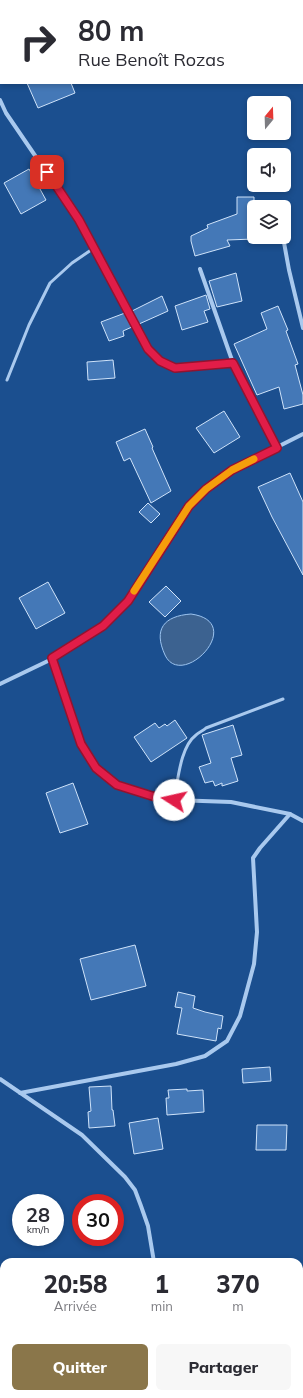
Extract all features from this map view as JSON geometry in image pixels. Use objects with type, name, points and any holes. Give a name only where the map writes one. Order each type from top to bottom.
[{"type":"street","points":[[0,100],[6,112],[79,220],[148,349],[160,361],[175,368],[233,363]]},
{"type":"street","points":[[284,244],[303,328]]},
{"type":"street","points":[[200,269],[233,363],[277,448]]},
{"type":"street","points":[[0,684],[52,658],[103,626],[128,601],[189,506],[206,489],[232,470],[303,434]]},
{"type":"street","points":[[52,658],[81,744],[96,768],[117,785],[152,796],[174,800],[231,802],[290,814],[303,821]]},
{"type":"street","points":[[20,1093],[176,1064],[205,1056],[227,1041],[240,1016],[254,964],[257,932],[253,858],[290,814]]},
{"type":"street","points":[[0,1079],[82,1135],[125,1177],[135,1190],[148,1226],[153,1258]]},
{"type":"lane","points":[[7,380],[29,325],[50,283],[72,263],[94,248]]},
{"type":"lane","points":[[174,800],[181,763],[188,744],[195,735],[206,728],[282,699]]},
{"type":"water","points":[[191,614],[207,620],[213,629],[212,640],[206,651],[196,660],[184,665],[173,664],[165,655],[160,638],[161,631],[163,626],[168,621],[182,615]]},
{"type":"building","points":[[27,84],[71,84],[75,93],[38,108]]},
{"type":"building","points":[[29,169],[46,200],[21,214],[4,183]]},
{"type":"building","points":[[237,197],[254,197],[254,200],[247,200],[247,239],[227,240],[230,246],[195,256],[191,236],[208,228],[207,225],[237,214]]},
{"type":"building","points":[[236,273],[242,301],[217,307],[209,281]]},
{"type":"building","points":[[206,295],[210,309],[204,311],[208,322],[182,330],[175,306]]},
{"type":"building","points":[[162,296],[168,311],[139,324],[132,311]]},
{"type":"building","points":[[278,306],[288,330],[286,331],[298,364],[295,365],[303,395],[303,404],[284,409],[279,387],[257,395],[234,344],[267,329],[261,313]]},
{"type":"building","points":[[125,313],[132,327],[123,331],[124,336],[109,341],[101,322]]},
{"type":"building","points":[[113,360],[115,378],[88,380],[87,362]]},
{"type":"building","points":[[224,411],[240,437],[214,453],[196,428]]},
{"type":"building","points":[[145,429],[171,491],[151,503],[130,458],[124,461],[116,442]]},
{"type":"building","points":[[290,473],[303,502],[303,575],[258,487]]},
{"type":"building","points":[[148,503],[160,514],[151,523],[139,512]]},
{"type":"building","points":[[48,582],[65,613],[36,629],[19,598]]},
{"type":"building","points":[[166,586],[181,601],[165,617],[149,602]]},
{"type":"building","points":[[175,720],[187,738],[151,762],[134,737],[155,723],[159,728],[165,724],[167,726]]},
{"type":"building","points":[[233,725],[242,755],[231,758],[238,781],[222,786],[222,783],[215,786],[213,781],[205,783],[199,767],[211,763],[202,735]]},
{"type":"building","points":[[73,783],[88,824],[60,833],[46,793]]},
{"type":"building","points":[[135,945],[146,986],[91,1000],[80,959]]},
{"type":"building","points":[[178,992],[195,996],[193,1008],[223,1016],[221,1029],[218,1028],[216,1041],[177,1034],[182,1008],[175,1007]]},
{"type":"building","points":[[270,1067],[271,1081],[243,1083],[242,1069]]},
{"type":"building","points":[[111,1086],[112,1110],[115,1126],[89,1128],[88,1112],[91,1111],[89,1087]]},
{"type":"building","points":[[187,1089],[187,1091],[203,1090],[204,1112],[167,1115],[166,1098],[169,1098],[168,1090]]},
{"type":"building","points":[[158,1118],[163,1149],[134,1154],[129,1123]]},
{"type":"building","points":[[257,1125],[287,1125],[286,1150],[256,1150]]},
{"type":"slow traffic","points":[[134,591],[189,506],[206,489],[232,470],[254,459]]},
{"type":"route","points":[[47,172],[79,220],[148,349],[160,361],[175,368],[233,363],[277,448],[232,470],[206,489],[189,506],[128,601],[103,626],[52,658],[81,744],[96,768],[117,785],[152,796],[174,800]]}]
